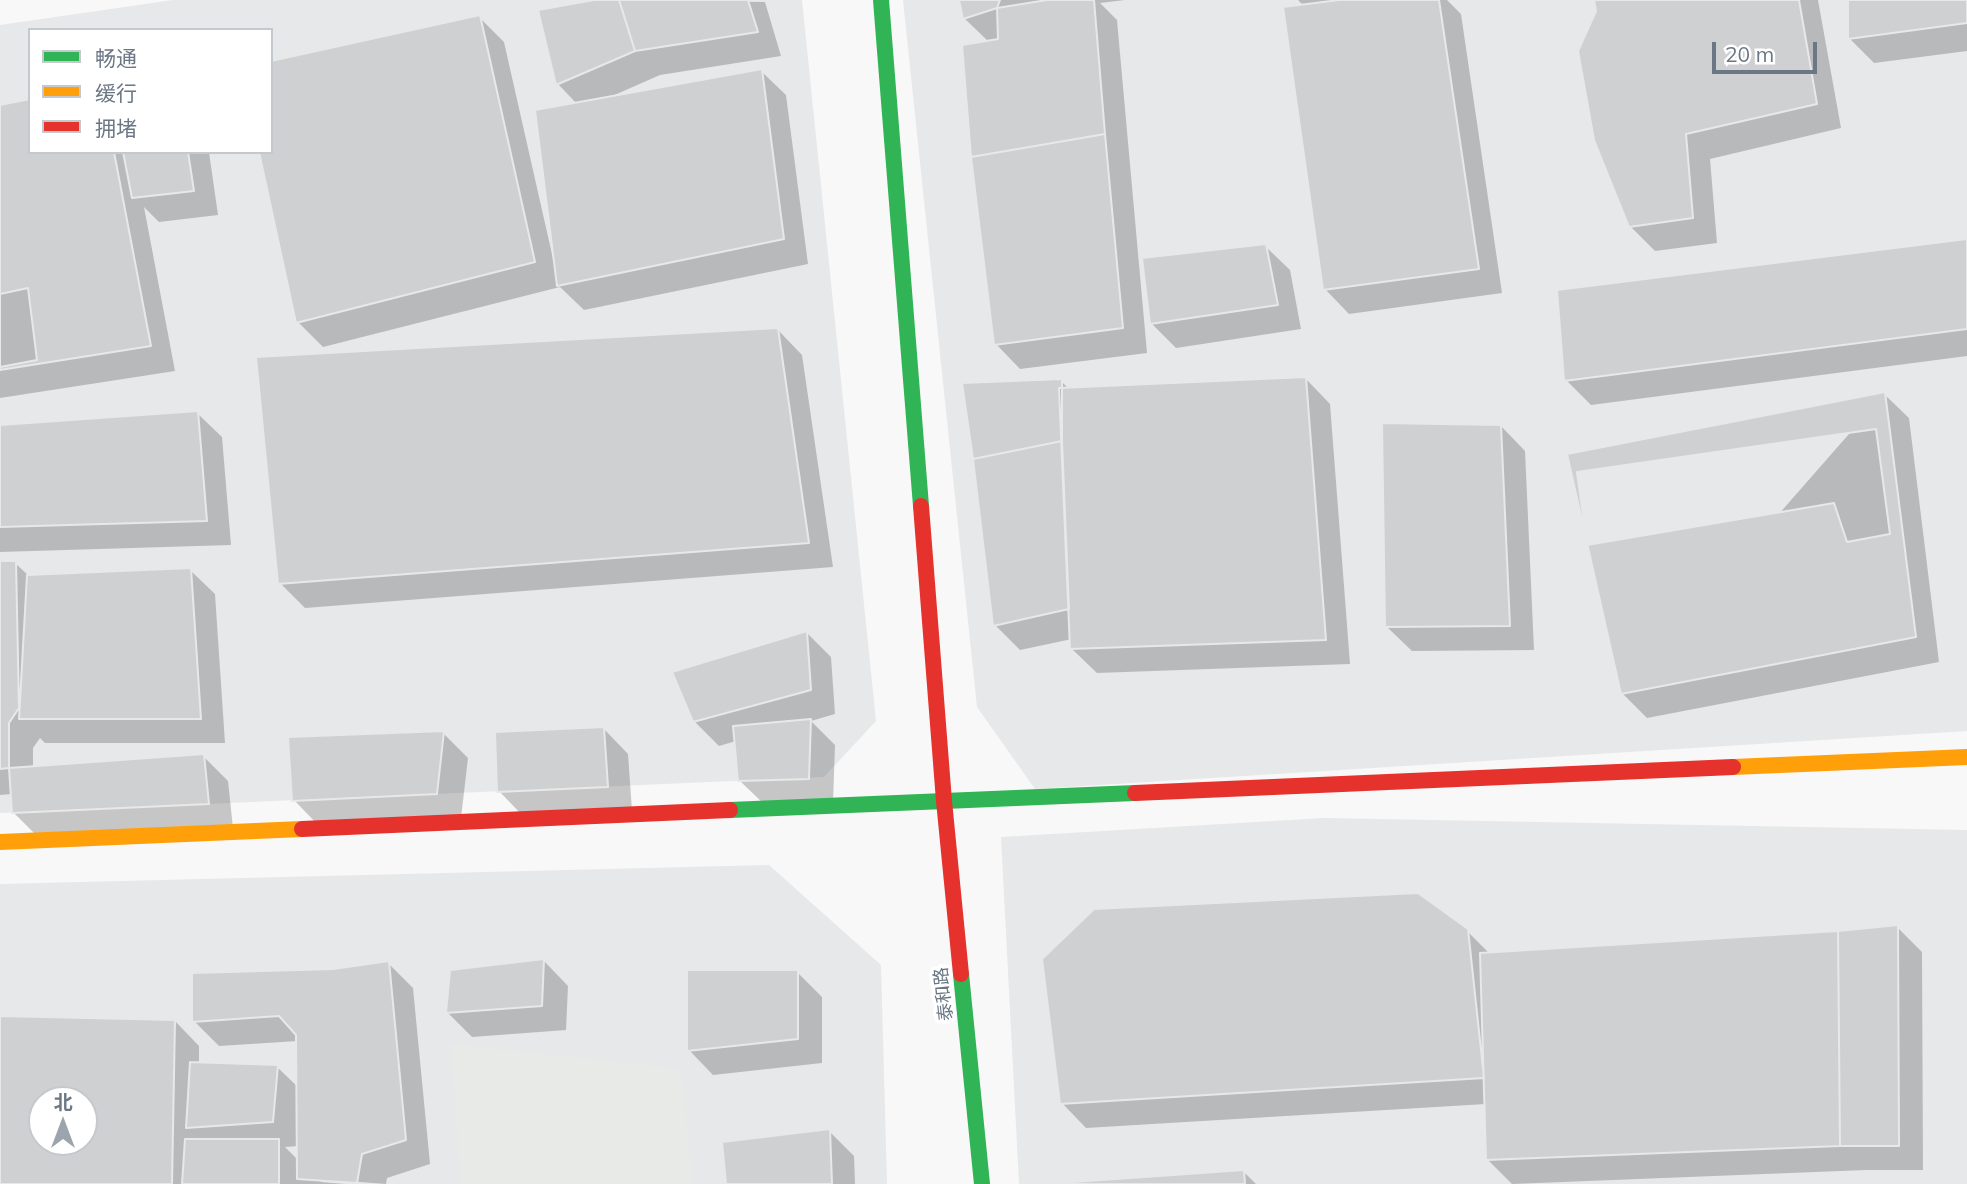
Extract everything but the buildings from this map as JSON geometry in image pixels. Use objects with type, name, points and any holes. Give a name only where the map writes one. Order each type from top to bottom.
[{"type":"street","name":"泰和路","points":[[881,0],[944,801],[982,1184]]},
{"type":"street","points":[[0,842],[1967,757]]},
{"type":"shaded area","points":[[173,0],[802,0],[876,721],[824,777],[0,813],[0,25]]},
{"type":"shaded area","points":[[903,0],[1967,0],[1967,731],[1035,789],[977,707]]},
{"type":"shaded area","points":[[1324,818],[1967,830],[1967,1184],[1019,1184],[1001,837]]},
{"type":"shaded area","points":[[769,865],[881,965],[887,1184],[0,1184],[0,884]]},
{"type":"shaded area","points":[[451,1044],[681,1069],[692,1184],[461,1184]]},
{"type":"traffic: fast","points":[[881,0],[921,506]]},
{"type":"traffic: fast","points":[[730,810],[1135,793]]},
{"type":"traffic: fast","points":[[961,974],[982,1184]]},
{"type":"traffic: slow","points":[[1733,767],[1967,757]]},
{"type":"traffic: slow","points":[[0,842],[302,829]]},
{"type":"traffic: jam","points":[[921,506],[944,801],[961,974]]},
{"type":"traffic: jam","points":[[1135,793],[1733,767]]},
{"type":"traffic: jam","points":[[302,829],[730,810]]}]
